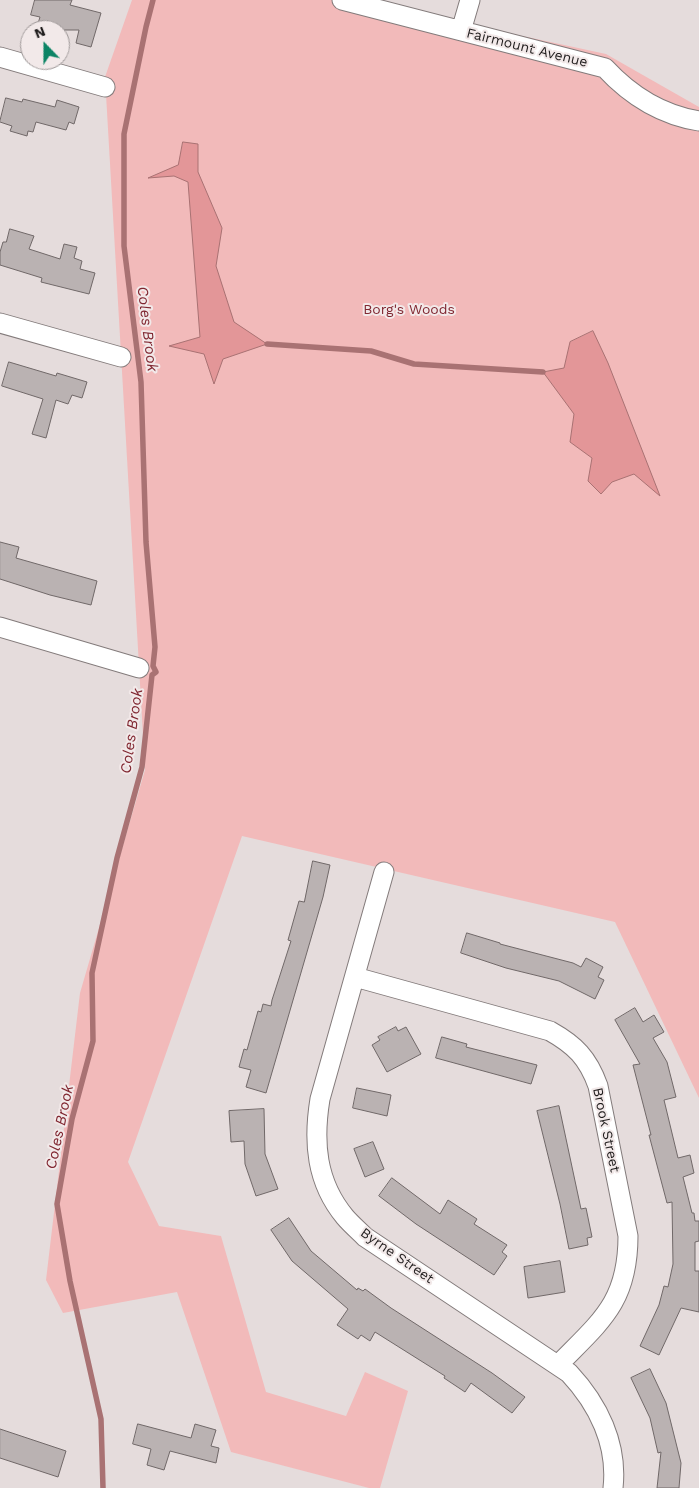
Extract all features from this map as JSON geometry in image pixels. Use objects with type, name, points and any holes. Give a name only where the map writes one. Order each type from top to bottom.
[{"type":"street","name":"Fairmount Avenue","points":[[342,0],[605,68],[634,94],[658,108],[686,118],[699,120]]},
{"type":"street","points":[[461,31],[470,0]]},
{"type":"street","points":[[0,57],[105,87]]},
{"type":"street","points":[[0,323],[121,357]]},
{"type":"street","points":[[0,627],[139,668]]},
{"type":"street","name":"Byrne Street","points":[[384,872],[320,1099],[316,1124],[318,1157],[322,1174],[330,1195],[345,1218],[365,1237],[558,1365],[569,1373],[582,1387],[595,1406],[606,1431],[612,1455],[613,1488]]},
{"type":"street","name":"Brook Street","points":[[355,977],[550,1031],[567,1040],[580,1053],[592,1070],[598,1086],[628,1236],[628,1258],[624,1280],[613,1304],[601,1322],[558,1365]]},
{"type":"green space","name":"Borg's Woods","points":[[132,0],[355,0],[606,54],[699,107],[699,1098],[615,922],[242,836],[128,1162],[159,1226],[221,1236],[266,1392],[346,1416],[365,1372],[408,1391],[380,1488],[369,1488],[231,1452],[177,1292],[63,1313],[46,1280],[80,993],[145,770],[105,77]]},
{"type":"shaded area","points":[[183,142],[198,144],[198,172],[222,228],[216,266],[234,322],[267,344],[223,359],[214,384],[204,354],[169,346],[200,337],[188,182],[174,176],[148,178],[178,165]]},
{"type":"shaded area","points":[[593,331],[608,363],[660,496],[634,474],[612,482],[601,494],[588,481],[592,458],[570,442],[574,414],[543,372],[564,368],[570,342]]},
{"type":"building","points":[[35,0],[72,0],[70,5],[101,13],[91,47],[76,43],[79,30],[70,30],[70,20],[39,20],[40,17],[31,15]]},
{"type":"building","points":[[6,98],[22,102],[23,99],[55,107],[57,100],[79,107],[74,124],[69,122],[66,130],[36,122],[33,132],[28,131],[27,136],[10,131],[12,126],[0,122]]},
{"type":"building","points":[[10,229],[34,236],[29,249],[60,259],[64,244],[77,247],[74,258],[82,261],[80,269],[95,273],[89,294],[41,282],[42,278],[0,265],[0,252],[3,242],[6,242]]},
{"type":"building","points":[[9,362],[56,376],[57,373],[87,382],[82,398],[72,395],[68,404],[56,400],[46,438],[32,434],[43,399],[2,386]]},
{"type":"building","points":[[0,542],[19,547],[16,558],[97,581],[91,605],[50,595],[0,579]]},
{"type":"building","points":[[313,861],[330,865],[323,897],[266,1093],[246,1087],[251,1070],[239,1067],[244,1049],[247,1050],[258,1011],[261,1012],[263,1004],[271,1006],[291,941],[288,940],[299,901],[304,902]]},
{"type":"building","points":[[467,933],[500,944],[573,963],[581,967],[586,958],[603,967],[598,977],[604,980],[595,999],[559,981],[506,968],[461,953]]},
{"type":"building","points":[[635,1008],[643,1022],[654,1015],[664,1032],[653,1038],[667,1062],[676,1097],[664,1100],[678,1158],[690,1155],[694,1173],[683,1177],[692,1213],[694,1213],[695,1221],[699,1221],[699,1241],[695,1242],[695,1271],[699,1271],[699,1312],[681,1308],[659,1355],[640,1346],[659,1305],[664,1286],[668,1287],[673,1264],[672,1202],[667,1203],[649,1135],[651,1135],[633,1065],[640,1064],[615,1020]]},
{"type":"building","points":[[396,1027],[398,1031],[406,1027],[421,1054],[387,1072],[372,1045],[380,1040],[378,1037]]},
{"type":"building","points":[[442,1037],[467,1044],[466,1047],[537,1065],[531,1084],[436,1058]]},
{"type":"building","points":[[357,1088],[391,1095],[387,1116],[353,1108]]},
{"type":"building","points":[[559,1106],[581,1209],[586,1208],[592,1237],[587,1238],[588,1245],[569,1249],[537,1111]]},
{"type":"building","points":[[264,1109],[265,1154],[278,1189],[256,1196],[245,1164],[244,1141],[231,1142],[229,1111]]},
{"type":"building","points":[[373,1142],[384,1169],[365,1177],[354,1149]]},
{"type":"building","points":[[392,1178],[440,1214],[448,1200],[477,1219],[474,1224],[507,1245],[502,1252],[507,1256],[494,1275],[416,1224],[379,1196]]},
{"type":"building","points":[[289,1218],[311,1251],[357,1290],[358,1288],[363,1291],[365,1289],[525,1397],[512,1413],[471,1383],[465,1392],[444,1378],[445,1376],[375,1332],[370,1341],[361,1335],[358,1339],[337,1325],[348,1309],[292,1261],[271,1230]]},
{"type":"building","points":[[560,1261],[565,1292],[528,1298],[524,1267]]},
{"type":"building","points":[[650,1369],[666,1403],[681,1463],[679,1488],[657,1488],[661,1452],[658,1453],[650,1418],[631,1378]]},
{"type":"building","points":[[138,1424],[191,1438],[195,1424],[216,1430],[211,1446],[219,1448],[216,1463],[170,1451],[164,1470],[147,1465],[151,1449],[133,1444]]},
{"type":"building","points":[[0,1429],[66,1451],[58,1477],[0,1458]]},
{"type":"waterway","name":"Coles Brook","points":[[103,1488],[101,1419],[70,1281],[57,1204],[72,1119],[93,1041],[92,973],[117,858],[142,767],[152,675],[156,672],[153,666],[155,647],[146,542],[141,382],[124,246],[124,134],[153,0]]},
{"type":"waterway","points":[[267,344],[371,351],[414,364],[543,372]]}]
